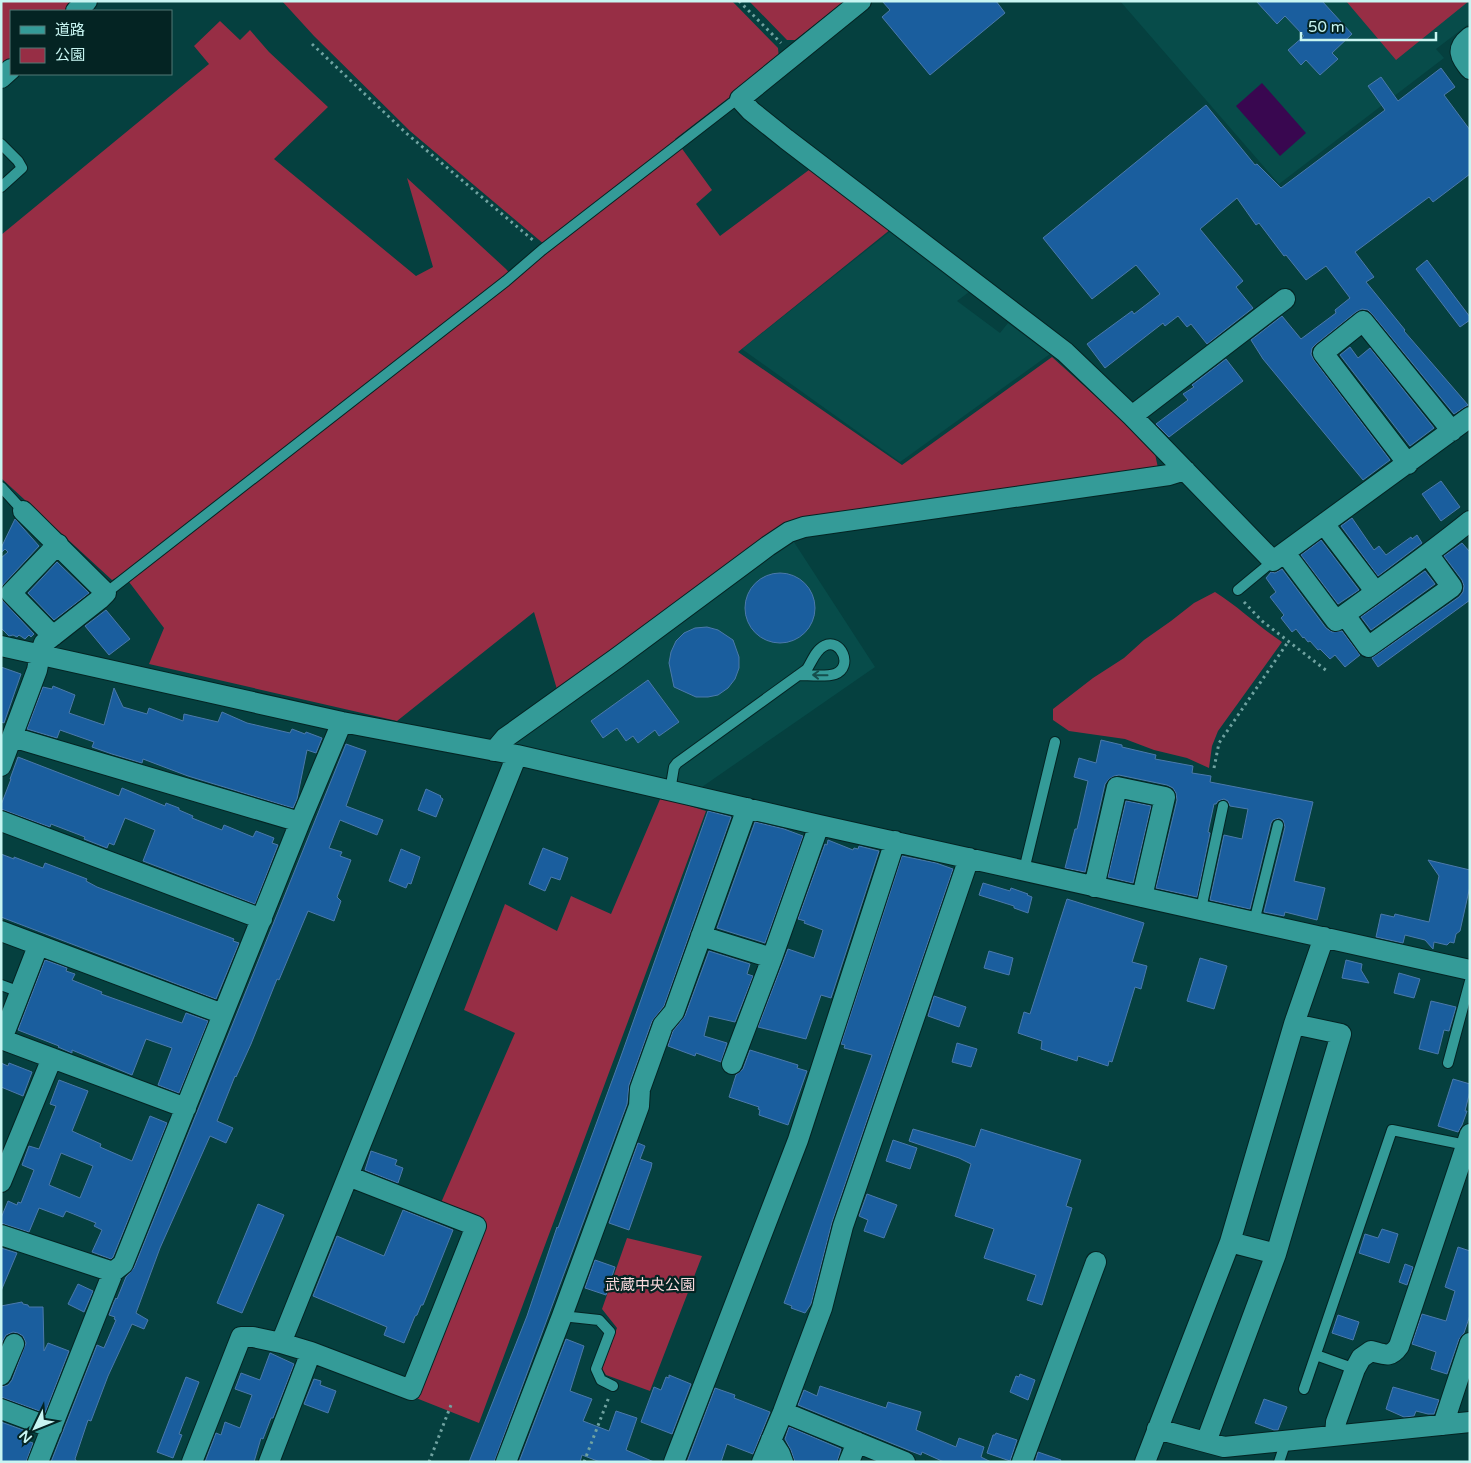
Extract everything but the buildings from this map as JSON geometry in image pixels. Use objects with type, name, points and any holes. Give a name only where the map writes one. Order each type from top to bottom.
[{"type":"street","points":[[77,10],[87,1]]},
{"type":"street","points":[[861,1],[740,99],[751,111],[786,139],[1065,352],[1185,470],[1279,557],[1336,621],[1470,521]]},
{"type":"street","points":[[1470,37],[1463,42],[1460,48],[1461,56],[1470,69]]},
{"type":"street","points":[[1132,416],[1285,298]]},
{"type":"street","points":[[1408,464],[1323,354],[1363,321],[1452,431]]},
{"type":"street","points":[[1279,557],[1470,417]]},
{"type":"street","points":[[494,751],[505,738],[789,532],[804,527],[1169,475],[1185,470]]},
{"type":"street","points":[[1,766],[37,670],[44,643],[106,593],[23,511]]},
{"type":"street","points":[[1324,524],[1375,591]]},
{"type":"street","points":[[53,636],[11,593],[58,544]]},
{"type":"street","points":[[1345,614],[1368,647],[1452,587],[1428,554]]},
{"type":"street","points":[[1,646],[342,722],[517,755],[1142,898],[1201,909],[1470,970]]},
{"type":"street","points":[[38,1462],[113,1272],[123,1264],[342,722]]},
{"type":"street","points":[[12,737],[300,822]]},
{"type":"street","points":[[281,1343],[517,755]]},
{"type":"street","points":[[1094,887],[1117,787],[1165,797],[1142,898]]},
{"type":"street","points":[[506,1462],[639,1106],[640,1089],[660,1034],[663,1026],[674,1012],[747,808]]},
{"type":"street","points":[[1,821],[262,919]]},
{"type":"street","points":[[732,1064],[819,825]]},
{"type":"street","points":[[674,1462],[798,1140],[895,841]]},
{"type":"street","points":[[762,1462],[822,1308],[843,1226],[969,858]]},
{"type":"street","points":[[1,931],[223,1014]]},
{"type":"street","points":[[701,936],[772,958]]},
{"type":"street","points":[[1145,1462],[1230,1242],[1294,1024],[1324,937]]},
{"type":"street","points":[[38,946],[2,1039],[186,1108]]},
{"type":"street","points":[[1206,1442],[1276,1254],[1341,1034],[1294,1024]]},
{"type":"street","points":[[1,1182],[52,1058]]},
{"type":"street","points":[[1335,1436],[1336,1422],[1355,1369],[1361,1358],[1371,1351],[1388,1355],[1394,1353],[1399,1346],[1468,1140]]},
{"type":"street","points":[[192,1462],[241,1337],[253,1337],[281,1343],[311,1352],[411,1390],[476,1226],[348,1176]]},
{"type":"street","points":[[1,1235],[113,1272]]},
{"type":"street","points":[[1230,1242],[1276,1254]]},
{"type":"street","points":[[1022,1462],[1096,1262]]},
{"type":"street","points":[[1443,1425],[1470,1343]]},
{"type":"street","points":[[1,1375],[14,1344]]},
{"type":"street","points":[[269,1462],[311,1352]]},
{"type":"street","points":[[1,1409],[52,1428]]},
{"type":"street","points":[[783,1412],[905,1462]]},
{"type":"street","points":[[1157,1429],[1224,1447],[1470,1422]]},
{"type":"street","points":[[771,1440],[783,1462]]},
{"type":"street","points":[[849,1462],[857,1442]]},
{"type":"lane","points":[[106,593],[490,294],[542,250],[732,103],[740,99]]},
{"type":"lane","points":[[1,144],[18,161],[22,168],[1,188]]},
{"type":"lane","points":[[1,487],[23,511]]},
{"type":"lane","points":[[1238,590],[1279,557]]},
{"type":"lane","points":[[670,791],[674,767],[677,763],[799,675]]},
{"type":"lane","points":[[1024,870],[1055,742]]},
{"type":"lane","points":[[1201,909],[1223,806]]},
{"type":"lane","points":[[1254,922],[1278,825]]},
{"type":"lane","points":[[1448,1064],[1470,981]]},
{"type":"lane","points":[[1,985],[20,992]]},
{"type":"lane","points":[[1304,1389],[1392,1130],[1468,1140]]},
{"type":"lane","points":[[562,1316],[599,1320],[610,1332],[596,1369],[601,1380],[613,1386]]},
{"type":"lane","points":[[1316,1355],[1355,1369]]},
{"type":"lane","points":[[1279,1462],[1286,1441]]},
{"type":"path","points":[[739,1],[793,56]]},
{"type":"path","points":[[312,44],[406,133],[542,250]]},
{"type":"path","points":[[1238,590],[1236,594],[1256,614],[1288,642],[1327,671]]},
{"type":"path","points":[[1214,768],[1219,743],[1288,642]]},
{"type":"path","points":[[584,1462],[613,1386]]},
{"type":"path","points":[[429,1462],[451,1405]]},
{"type":"shaded area","points":[[1120,1],[1470,1],[1470,23],[1436,49],[1444,58],[1279,184]]},
{"type":"shaded area","points":[[1262,83],[1306,133],[1280,156],[1236,106]]},
{"type":"shaded area","points":[[892,230],[973,289],[957,301],[1000,333],[1008,323],[1050,354],[900,462],[742,349]]},
{"type":"shaded area","points":[[792,539],[875,667],[699,789],[516,747],[513,739]]},
{"type":"green space","points":[[1,1],[75,1],[65,10],[10,10],[10,59],[1,67]]},
{"type":"green space","points":[[282,1],[732,1],[778,48],[779,59],[675,139],[712,190],[696,204],[720,236],[813,167],[891,229],[738,352],[902,465],[1052,357],[1154,449],[1158,468],[798,519],[766,535],[559,696],[534,612],[397,721],[149,664],[164,628],[123,574],[112,580],[1,478],[1,235],[209,64],[194,46],[220,21],[240,40],[250,30],[269,52],[328,107],[274,159],[416,276],[433,267],[407,178],[506,269],[514,279],[551,250],[410,131],[314,36]]},
{"type":"green space","points":[[749,1],[845,1],[795,40],[787,40]]},
{"type":"green space","points":[[1346,1],[1469,1],[1396,60]]},
{"type":"green space","points":[[1215,592],[1282,642],[1218,731],[1212,746],[1209,768],[1187,758],[1154,750],[1125,739],[1069,731],[1053,720],[1053,709],[1093,678],[1124,658],[1144,640],[1194,603]]},
{"type":"green space","points":[[661,797],[706,811],[479,1423],[416,1398],[482,1222],[440,1205],[515,1033],[464,1010],[505,904],[557,931],[571,896],[611,914]]},
{"type":"green space","name":"武蔵中央公園","points":[[627,1238],[702,1256],[650,1391],[606,1375],[602,1369],[617,1328],[602,1309]]}]
